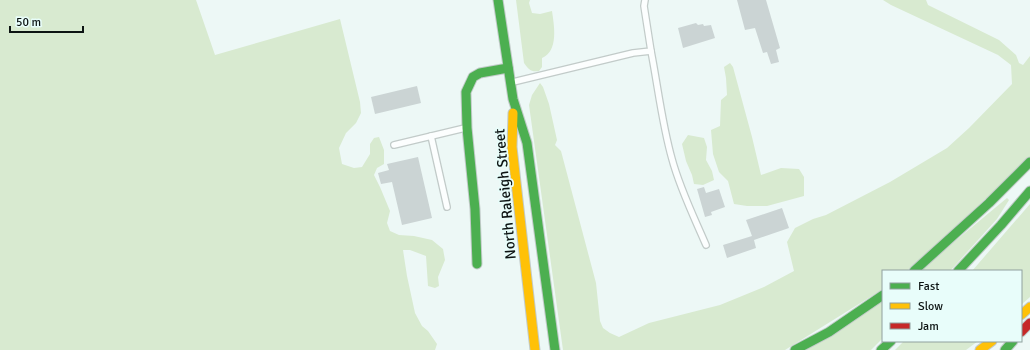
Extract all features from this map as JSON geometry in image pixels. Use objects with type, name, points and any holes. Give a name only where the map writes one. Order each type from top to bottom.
[{"type":"main road","points":[[498,0],[513,99]]},
{"type":"main road","points":[[477,264],[475,209],[467,128],[466,92],[468,84],[473,77],[480,73],[508,68]]},
{"type":"main road","name":"North Raleigh Street","points":[[513,99],[512,147],[535,350]]},
{"type":"main road","name":"North Raleigh Street","points":[[513,99],[527,143],[555,350]]},
{"type":"main road","points":[[915,270],[990,203],[1030,162]]},
{"type":"main road","points":[[959,270],[1002,225],[1030,191]]},
{"type":"main road","points":[[795,350],[829,332],[882,296]]},
{"type":"main road","points":[[1022,314],[1030,307]]},
{"type":"main road","points":[[1022,331],[1030,323]]},
{"type":"main road","points":[[882,350],[890,342]]},
{"type":"main road","points":[[980,350],[991,342]]},
{"type":"main road","points":[[1005,350],[1012,342]]},
{"type":"lane","points":[[645,0],[644,6],[650,51],[666,137],[681,185],[706,245]]},
{"type":"lane","points":[[511,83],[633,53],[650,51]]},
{"type":"lane","points":[[394,145],[467,128]]},
{"type":"lane","points":[[431,136],[448,207]]},
{"type":"green space","points":[[0,0],[196,0],[215,55],[340,19],[360,102],[361,113],[356,123],[346,133],[339,148],[342,164],[354,168],[362,167],[370,154],[370,144],[374,138],[379,137],[384,150],[384,164],[377,168],[374,175],[390,211],[387,223],[390,231],[399,235],[414,236],[432,240],[443,249],[445,260],[438,277],[439,286],[435,288],[428,286],[426,256],[410,250],[403,250],[415,313],[422,326],[428,331],[437,344],[435,350],[0,350]]},
{"type":"green space","points":[[516,0],[530,0],[529,3],[532,13],[540,14],[552,11],[554,30],[553,44],[551,50],[542,58],[542,67],[539,71],[530,70],[524,63]]},
{"type":"green space","points":[[883,0],[926,0],[928,5],[999,40],[1016,55],[1019,63],[1023,65],[1030,56],[1030,158],[908,270],[882,270],[882,290],[785,350],[563,350],[529,105],[532,95],[540,83],[549,104],[557,140],[555,145],[561,151],[596,283],[600,321],[603,328],[619,337],[649,323],[720,305],[764,287],[794,271],[787,242],[795,228],[813,219],[826,215],[890,182],[947,148],[1012,84],[1011,65],[998,55]]},
{"type":"green space","points":[[730,63],[733,67],[761,175],[781,168],[799,169],[804,177],[804,196],[767,206],[747,206],[734,204],[728,181],[719,172],[713,154],[711,130],[720,126],[721,100],[727,95],[724,67]]},
{"type":"green space","points":[[688,135],[704,138],[707,147],[706,160],[712,171],[714,180],[703,185],[694,184],[686,161],[682,144]]},
{"type":"green space","points":[[1007,198],[1009,200],[997,219],[951,270],[920,270]]},
{"type":"green space","points":[[1030,204],[1030,297],[1022,304],[1022,270],[973,270]]},
{"type":"green space","points":[[882,300],[882,339],[871,350],[806,350]]},
{"type":"green space","points":[[903,342],[977,342],[966,350],[895,350]]},
{"type":"building","points":[[737,0],[766,0],[780,48],[776,50],[779,62],[771,64],[767,52],[763,53],[755,28],[745,30]]},
{"type":"building","points":[[696,23],[698,25],[703,24],[704,26],[711,25],[715,38],[683,48],[678,28]]},
{"type":"building","points":[[417,86],[421,103],[375,114],[371,97]]},
{"type":"building","points":[[418,157],[432,218],[402,225],[392,182],[381,184],[378,173],[389,170],[387,164]]},
{"type":"building","points":[[704,187],[706,193],[719,189],[725,207],[711,212],[712,215],[705,217],[697,189]]},
{"type":"building","points":[[782,208],[789,228],[754,240],[756,248],[727,258],[723,245],[752,236],[746,220]]},
{"type":"traffic: fast","points":[[498,0],[513,99],[527,143],[555,350]]},
{"type":"traffic: fast","points":[[477,264],[475,209],[467,128],[466,92],[473,77],[480,73],[508,68]]},
{"type":"traffic: fast","points":[[915,270],[989,203],[1030,162]]},
{"type":"traffic: fast","points":[[959,270],[1030,191]]},
{"type":"traffic: fast","points":[[795,350],[829,332],[882,296]]},
{"type":"traffic: fast","points":[[881,350],[890,342]]},
{"type":"traffic: fast","points":[[1005,350],[1012,342]]},
{"type":"traffic: slow","points":[[513,113],[512,147],[535,350]]},
{"type":"traffic: slow","points":[[1022,314],[1030,307]]},
{"type":"traffic: slow","points":[[980,350],[991,342]]},
{"type":"traffic: jam","points":[[1022,331],[1030,323]]}]
